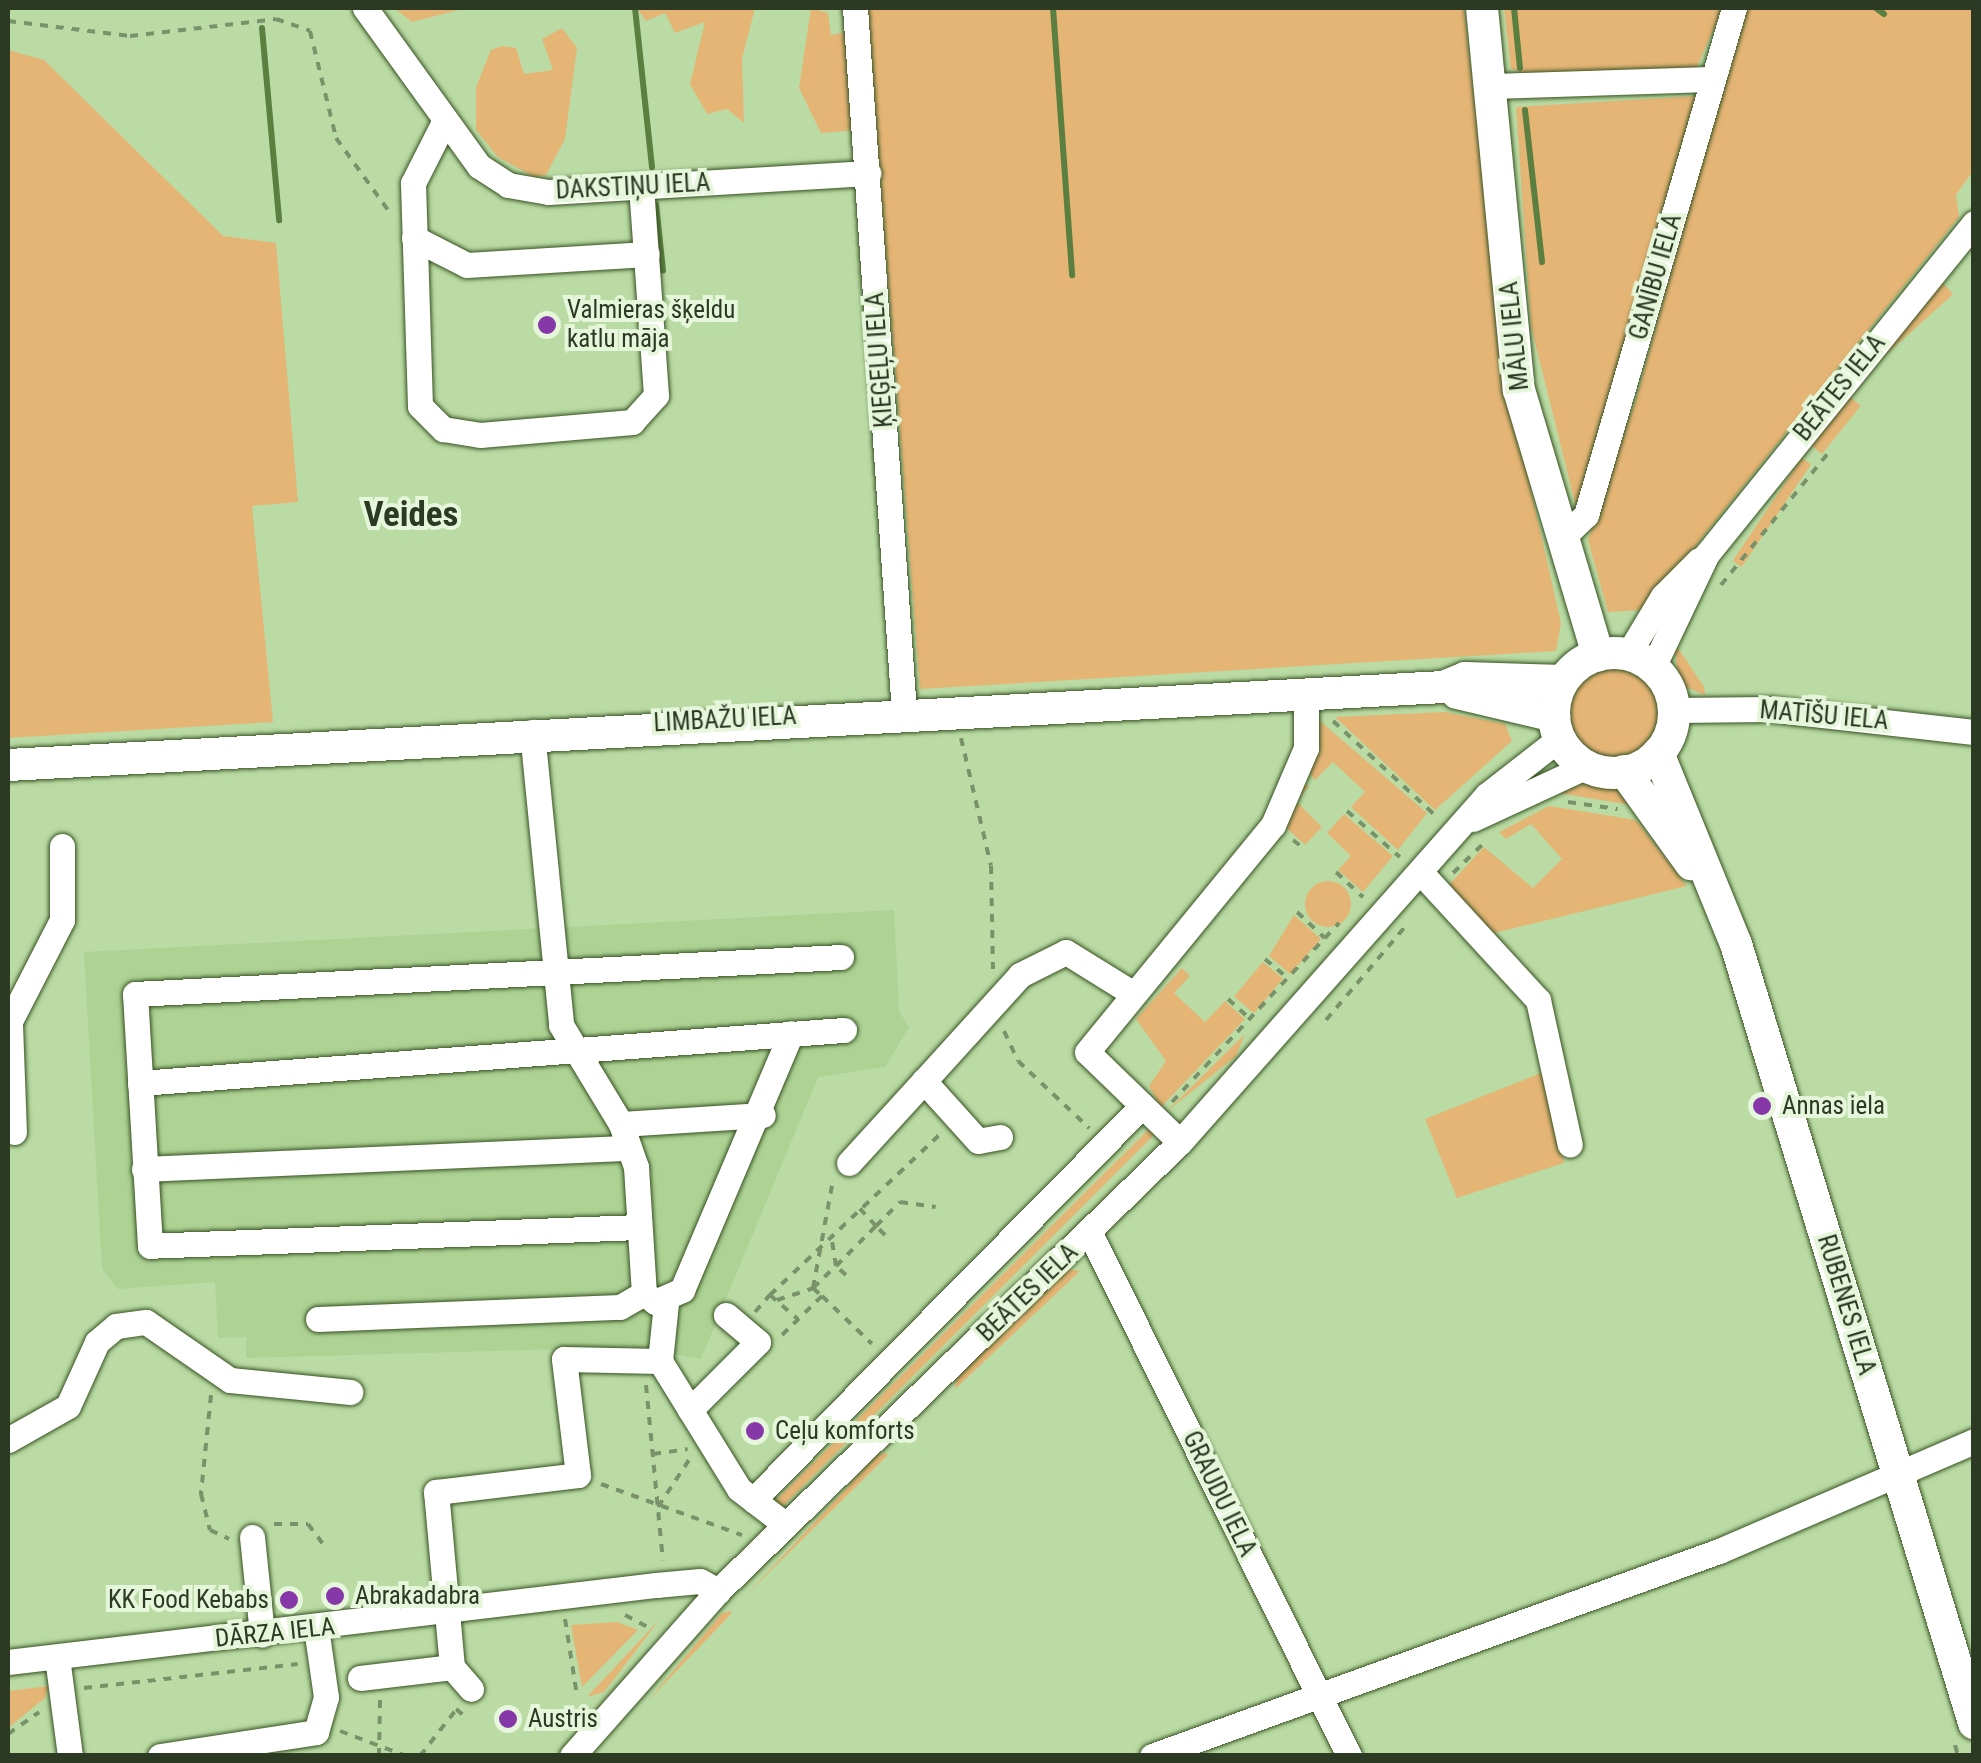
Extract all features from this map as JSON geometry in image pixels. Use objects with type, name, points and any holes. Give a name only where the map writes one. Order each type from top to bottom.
[{"type":"main road","name":"MĀLU IELA","points":[[1482,8],[1519,390],[1563,536],[1626,659]]},
{"type":"main road","points":[[1626,659],[1674,710],[1658,753],[1624,772],[1587,766],[1557,727],[1563,682],[1626,659]]},
{"type":"main road","name":"LIMBAŽU IELA","points":[[8,766],[904,712],[1314,701],[1443,687],[1465,678],[1563,682]]},
{"type":"main road","name":"LIMBAŽU IELA","points":[[1443,687],[1557,727]]},
{"type":"main road","name":"RUBENES IELA","points":[[1658,753],[1714,889],[1974,1722]]},
{"type":"main road","name":"RUBENES IELA","points":[[1624,772],[1714,889]]},
{"type":"street","name":"DAKSTIŅU IELA","points":[[365,8],[479,166],[508,185],[641,187],[868,174]]},
{"type":"street","name":"ĶIEĢEĻU IELA","points":[[855,8],[904,712]]},
{"type":"street","name":"GANĪBU IELA","points":[[1563,536],[1586,515],[1734,8]]},
{"type":"street","points":[[1490,86],[1712,79]]},
{"type":"street","points":[[444,120],[413,183],[420,406],[443,428],[480,435],[632,422],[656,395],[641,187]]},
{"type":"street","name":"BEĀTES IELA","points":[[1626,659],[1974,223]]},
{"type":"street","points":[[414,238],[467,265],[647,254]]},
{"type":"street","points":[[1180,1142],[1087,1052],[1273,825],[1306,748],[1314,701]]},
{"type":"street","name":"MATĪŠU IELA","points":[[1674,710],[1769,709],[1974,732]]},
{"type":"street","name":"BEĀTES IELA","points":[[572,1756],[718,1591],[1090,1233],[1430,882],[1488,795],[1557,727]]},
{"type":"street","points":[[532,732],[560,1025],[625,1136],[655,1298],[652,1360],[753,1500],[786,1525]]},
{"type":"street","name":"BEĀTES IELA","points":[[1473,819],[1587,766]]},
{"type":"street","points":[[14,1132],[9,1024],[62,920],[62,846]]},
{"type":"street","points":[[1430,882],[1538,1000],[1570,1144]]},
{"type":"street","points":[[849,1163],[1020,976],[1066,952],[1132,993]]},
{"type":"street","points":[[640,1227],[150,1246],[135,994],[552,969],[841,957]]},
{"type":"street","points":[[140,1083],[579,1056],[606,1044],[844,1030]]},
{"type":"street","points":[[318,1318],[620,1307],[682,1290],[763,1115],[790,1033]]},
{"type":"street","points":[[924,1081],[978,1140],[1000,1137]]},
{"type":"street","points":[[753,1500],[1142,1106]]},
{"type":"street","points":[[144,1169],[625,1136],[763,1115]]},
{"type":"street","name":"GRAUDU IELA","points":[[1090,1233],[1349,1756]]},
{"type":"street","points":[[8,1440],[68,1406],[96,1342],[116,1326],[146,1322],[230,1380],[350,1392]]},
{"type":"street","points":[[690,1410],[758,1342],[733,1322]]},
{"type":"street","points":[[464,1699],[452,1667],[436,1492],[578,1475],[564,1359],[652,1360]]},
{"type":"street","points":[[1152,1756],[1220,1744],[1318,1694],[1900,1480],[1972,1444]]},
{"type":"street","points":[[252,1537],[262,1634]]},
{"type":"street","name":"DĀRZA IELA","points":[[8,1662],[448,1614],[700,1581],[718,1591]]},
{"type":"street","points":[[160,1756],[296,1740],[324,1724],[316,1628]]},
{"type":"street","points":[[57,1656],[70,1756]]},
{"type":"street","points":[[369,1677],[452,1667]]},
{"type":"path","points":[[8,22],[130,36],[276,19],[310,31],[336,138],[414,238]]},
{"type":"path","points":[[1710,598],[1830,452]]},
{"type":"path","points":[[1314,701],[1438,818]]},
{"type":"path","points":[[960,723],[994,891],[992,1009],[1018,1061],[1106,1142]]},
{"type":"path","points":[[1552,800],[1638,812]]},
{"type":"path","points":[[1347,811],[1400,857]]},
{"type":"path","points":[[1290,838],[1302,847]]},
{"type":"path","points":[[1326,1020],[1430,882],[1483,844]]},
{"type":"path","points":[[1336,872],[1363,897]]},
{"type":"path","points":[[1297,912],[1325,938]]},
{"type":"path","points":[[1266,959],[1288,978]]},
{"type":"path","points":[[1228,999],[1250,1018]]},
{"type":"path","points":[[733,1322],[770,1294],[957,1117]]},
{"type":"path","points":[[813,1288],[834,1178],[849,1163]]},
{"type":"path","points":[[776,1300],[813,1288],[900,1202],[936,1207]]},
{"type":"path","points":[[858,1207],[885,1235]]},
{"type":"path","points":[[830,1234],[836,1266],[846,1275]]},
{"type":"path","points":[[813,1288],[890,1361]]},
{"type":"path","points":[[770,1294],[798,1320]]},
{"type":"path","points":[[774,1342],[822,1296]]},
{"type":"path","points":[[652,1360],[652,1454],[664,1564]]},
{"type":"path","points":[[230,1380],[208,1401],[201,1434],[202,1494],[210,1530],[221,1540],[252,1537],[280,1522],[308,1524],[326,1548]]},
{"type":"path","points":[[652,1454],[698,1448],[658,1508]]},
{"type":"path","points":[[578,1475],[658,1508],[766,1543]]},
{"type":"path","points":[[564,1620],[578,1696]]},
{"type":"path","points":[[369,1677],[379,1756]]},
{"type":"path","points":[[8,1734],[60,1698]]},
{"type":"path","points":[[464,1699],[468,1719]]},
{"type":"path","points":[[324,1724],[406,1756]]},
{"type":"shaded area","points":[[394,8],[466,8],[412,22]]},
{"type":"shaded area","points":[[637,8],[755,8],[742,59],[744,123],[727,109],[707,114],[690,84],[705,22],[675,33],[665,13],[646,21]]},
{"type":"shaded area","points":[[811,8],[828,13],[831,35],[843,33],[846,8],[856,130],[821,133],[799,88]]},
{"type":"shaded area","points":[[867,8],[1464,8],[1505,375],[1561,623],[1556,651],[920,689]]},
{"type":"shaded area","points":[[1504,8],[1723,8],[1696,69],[1534,76],[1511,69]]},
{"type":"shaded area","points":[[1742,8],[1973,8],[1973,171],[1956,195],[1959,217],[1644,610],[1608,612],[1588,540],[1638,393]]},
{"type":"shaded area","points":[[562,28],[577,48],[565,139],[546,175],[534,177],[498,157],[476,130],[476,87],[491,50],[502,46],[516,48],[524,74],[553,70],[542,39]]},
{"type":"shaded area","points":[[8,50],[44,60],[223,236],[276,243],[298,502],[252,506],[273,722],[8,738]]},
{"type":"shaded area","points":[[1696,96],[1577,511],[1531,326],[1516,107]]},
{"type":"shaded area","points":[[1943,283],[1953,294],[1862,376],[1852,365]]},
{"type":"shaded area","points":[[1850,397],[1861,406],[1822,454],[1811,445]]},
{"type":"shaded area","points":[[1802,458],[1811,464],[1742,567],[1733,561]]},
{"type":"shaded area","points":[[1674,642],[1704,687],[1705,695],[1679,684]]},
{"type":"shaded area","points":[[1605,665],[1623,665],[1648,678],[1658,694],[1658,730],[1648,746],[1623,759],[1605,759],[1580,746],[1567,721],[1567,703],[1580,678]]},
{"type":"shaded area","points":[[1445,712],[1505,724],[1512,741],[1435,810],[1335,717]]},
{"type":"shaded area","points":[[1313,715],[1427,813],[1398,850],[1351,807],[1365,792],[1333,762],[1315,780],[1303,765]]},
{"type":"shaded area","points":[[1298,776],[1309,787],[1296,801],[1322,827],[1305,845],[1280,822]]},
{"type":"shaded area","points":[[1600,779],[1624,787],[1637,806],[1558,793]]},
{"type":"shaded area","points":[[1549,806],[1636,820],[1687,886],[1494,933],[1447,887],[1484,847],[1533,888],[1562,859],[1531,824],[1506,839],[1499,832]]},
{"type":"shaded area","points":[[1344,814],[1393,856],[1363,892],[1338,870],[1351,856],[1327,833]]},
{"type":"shaded area","points":[[1328,881],[1344,888],[1351,904],[1344,920],[1328,927],[1312,920],[1305,904],[1312,888]]},
{"type":"shaded area","points":[[894,910],[899,1011],[909,1027],[885,1067],[818,1077],[701,1359],[634,1347],[246,1358],[246,1337],[218,1338],[215,1282],[118,1289],[102,1269],[84,952]]},
{"type":"shaded area","points":[[1294,915],[1321,939],[1290,974],[1269,956]]},
{"type":"shaded area","points":[[1263,962],[1283,979],[1254,1013],[1234,996]]},
{"type":"shaded area","points":[[1182,968],[1190,976],[1174,993],[1205,1022],[1225,1001],[1245,1019],[1161,1107],[1149,1086],[1166,1061],[1136,1019]]},
{"type":"shaded area","points":[[1245,1034],[1236,1056],[1165,1113]]},
{"type":"shaded area","points":[[1551,1069],[1564,1163],[1457,1198],[1425,1119]]},
{"type":"shaded area","points":[[1150,1128],[1156,1133],[778,1511],[768,1508]]},
{"type":"shaded area","points":[[1067,1269],[1080,1271],[955,1389],[956,1377]]},
{"type":"shaded area","points":[[878,1455],[888,1455],[744,1597]]},
{"type":"shaded area","points":[[722,1613],[731,1614],[647,1702]]},
{"type":"shaded area","points":[[661,1618],[604,1692],[587,1697]]},
{"type":"shaded area","points":[[617,1622],[638,1630],[582,1687],[571,1625]]},
{"type":"shaded area","points":[[49,1686],[45,1698],[8,1728],[8,1691]]},
{"type":"waterway","points":[[635,8],[652,167]]},
{"type":"waterway","points":[[1053,8],[1072,275]]},
{"type":"waterway","points":[[1514,8],[1520,68]]},
{"type":"waterway","points":[[1876,8],[1884,14]]},
{"type":"waterway","points":[[262,28],[279,220]]},
{"type":"waterway","points":[[1525,110],[1542,262]]},
{"type":"waterway","points":[[656,205],[663,271]]},
{"type":"place","name":"Valmieras šķeldu katlu māja","points":[[547,325]]},
{"type":"place","name":"Annas iela","points":[[1762,1106]]},
{"type":"place","name":"Ceļu komforts","points":[[755,1431]]},
{"type":"place","name":"Abrakadabra","points":[[335,1596]]},
{"type":"place","name":"KK Food Kebabs","points":[[289,1600]]},
{"type":"place","name":"Austris","points":[[508,1719]]},
{"type":"district","name":"Veides","points":[[411,515]]}]
